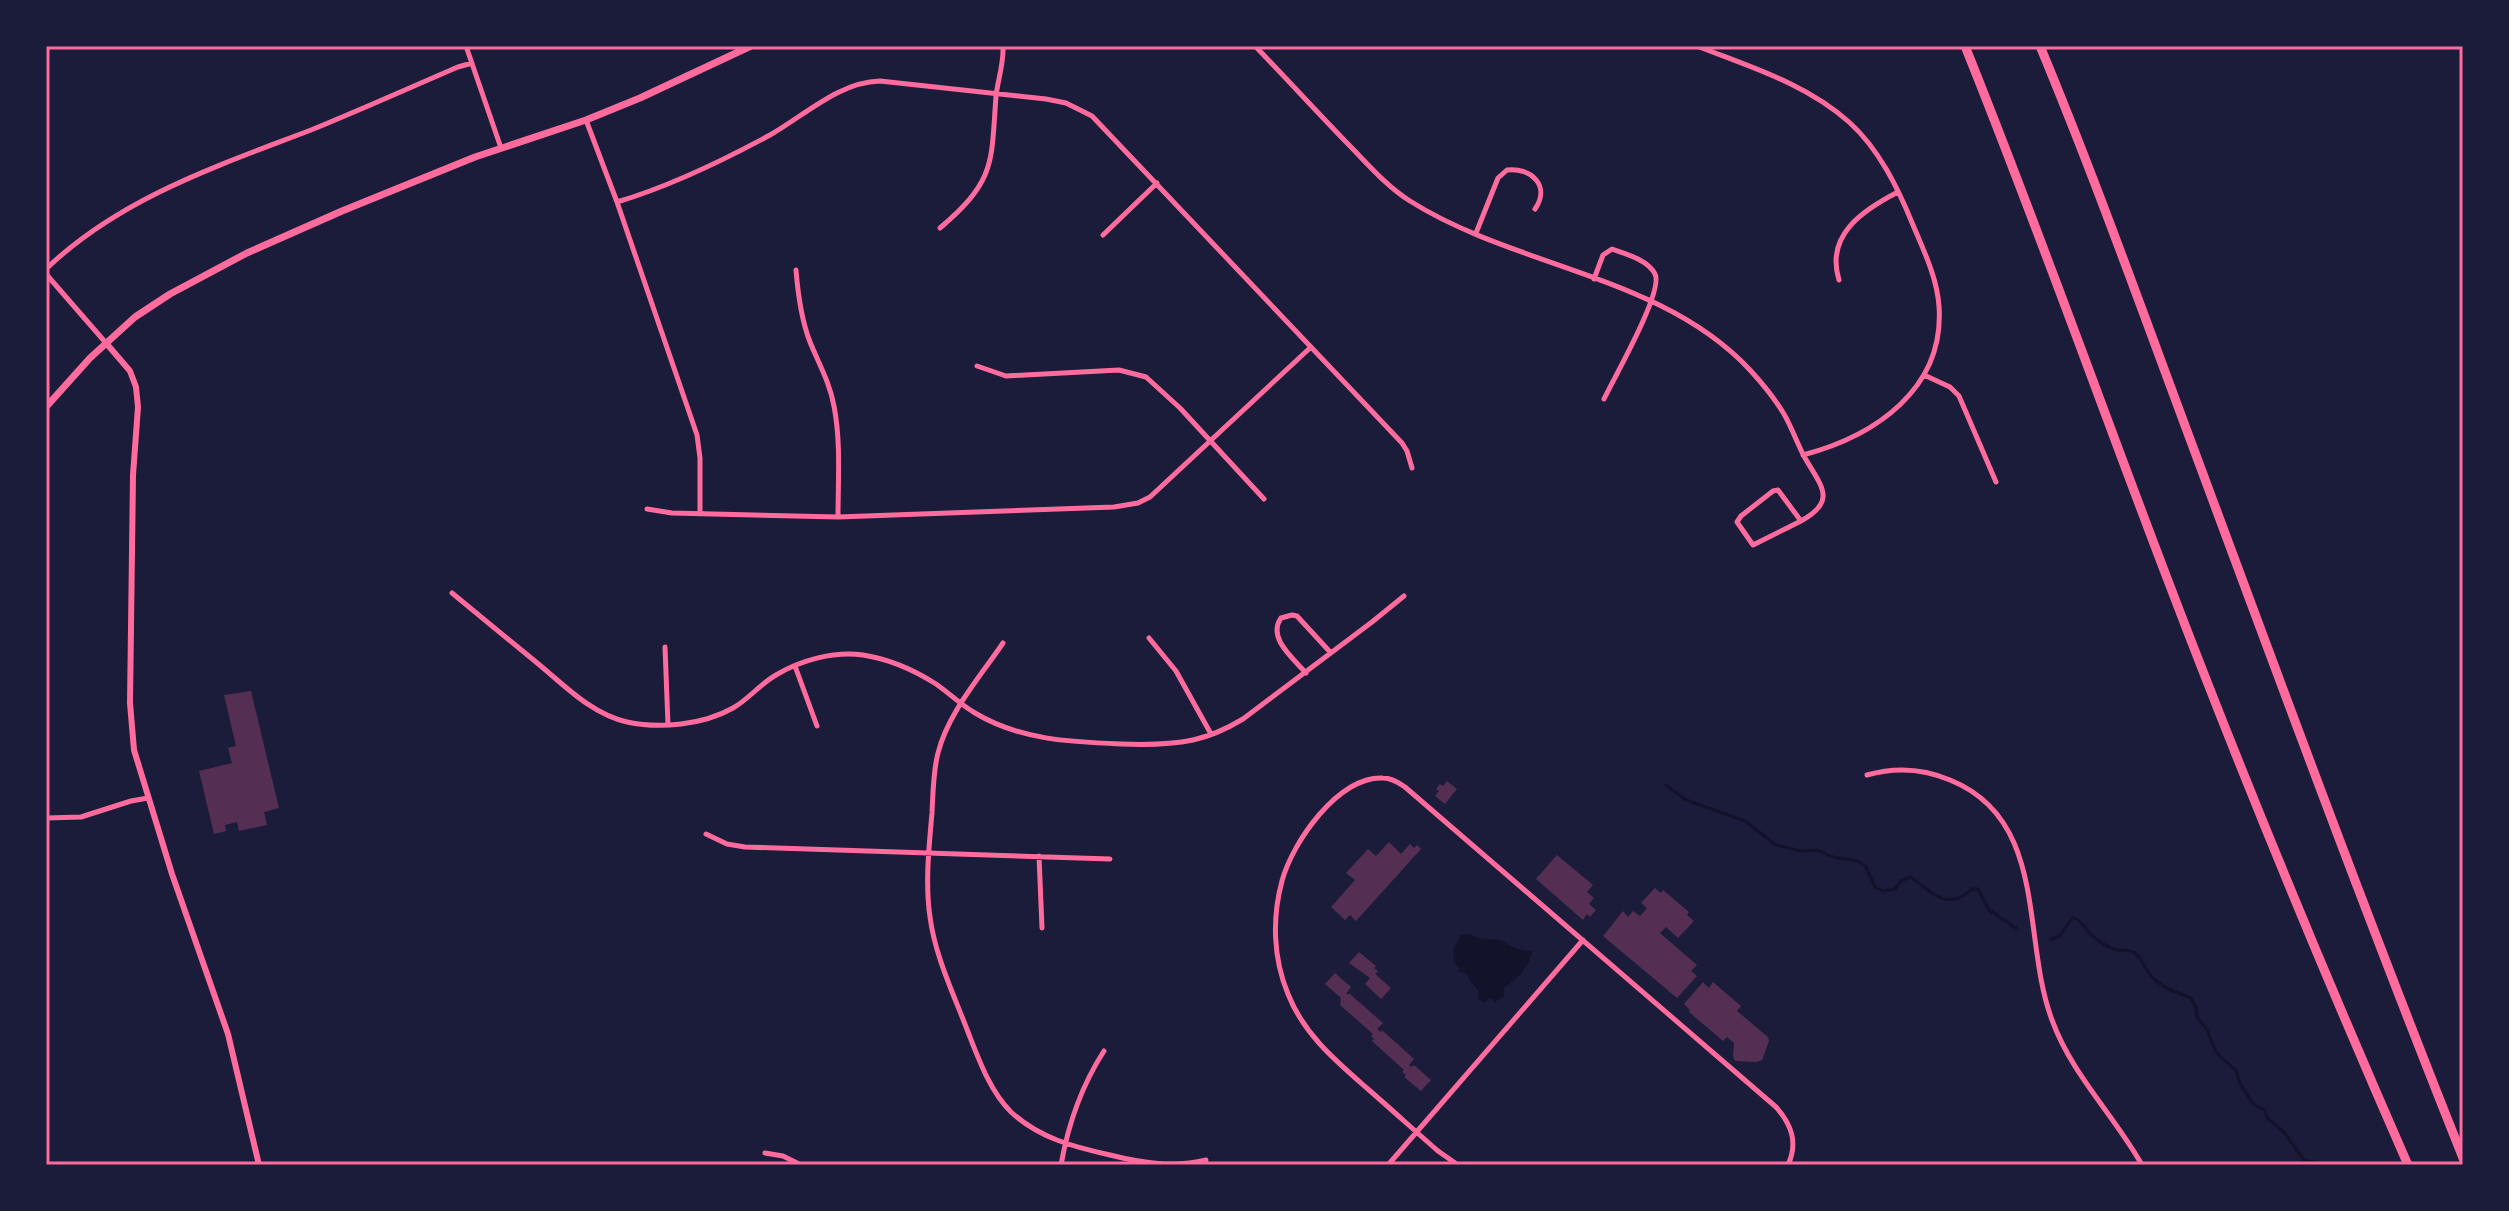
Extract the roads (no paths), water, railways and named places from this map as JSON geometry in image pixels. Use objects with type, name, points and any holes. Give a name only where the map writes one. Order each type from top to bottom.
[{"type":"highway","points":[[1965,46],[2045,247],[2239,765],[2408,1165]]},
{"type":"highway","points":[[2040,46],[2106,214],[2341,846],[2463,1158]]},
{"type":"main road","points":[[46,407],[106,343],[154,303],[247,253],[475,157],[586,120],[686,78],[751,46]]},
{"type":"street","points":[[466,46],[502,149]]},
{"type":"street","points":[[940,228],[978,190],[988,169],[993,148],[1003,46]]},
{"type":"street","points":[[1697,46],[1775,76],[1819,97],[1852,124],[1874,149],[1898,192],[1936,285],[1939,306],[1937,343],[1924,375],[1909,398],[1884,419],[1833,445],[1803,455]]},
{"type":"street","points":[[1259,47],[1393,189],[1431,213],[1476,233],[1653,301],[1700,328],[1745,364],[1782,410],[1823,493],[1823,503],[1819,510],[1801,521],[1753,545],[1737,522],[1778,490],[1801,521]]},
{"type":"street","points":[[259,1165],[228,1034],[134,750],[130,703],[136,387],[130,371],[46,272],[105,221],[141,199],[472,63]]},
{"type":"street","points":[[617,202],[711,165],[773,133],[859,82],[880,81],[1046,99],[1079,108],[1108,131],[1402,443],[1412,468]]},
{"type":"street","points":[[586,120],[697,435],[700,514]]},
{"type":"street","points":[[1476,233],[1498,178],[1507,170],[1518,169],[1536,180],[1542,191],[1535,209]]},
{"type":"street","points":[[1103,235],[1157,183]]},
{"type":"street","points":[[1839,280],[1834,260],[1839,242],[1865,212],[1898,192]]},
{"type":"street","points":[[1594,279],[1599,262],[1612,249],[1654,271],[1657,278],[1653,301],[1604,399]]},
{"type":"street","points":[[796,270],[801,312],[834,406],[838,517]]},
{"type":"street","points":[[647,509],[700,514],[838,517],[954,515],[1127,506],[1150,497],[1311,347]]},
{"type":"street","points":[[977,366],[1006,376],[1119,370],[1146,377],[1212,441],[1264,499]]},
{"type":"street","points":[[1924,375],[1950,387],[1959,396],[1996,482]]},
{"type":"street","points":[[452,593],[567,688],[598,710],[625,722],[655,726],[697,721],[735,707],[776,675],[795,666],[837,655],[876,658],[920,675],[975,713],[1011,730],[1059,741],[1149,745],[1177,743],[1211,734],[1243,719],[1404,596]]},
{"type":"street","points":[[1306,673],[1276,635],[1276,624],[1281,618],[1285,615],[1297,616],[1331,653]]},
{"type":"street","points":[[1149,638],[1176,671],[1211,734]]},
{"type":"street","points":[[1003,643],[962,704],[938,754],[929,854],[928,894],[934,938],[974,1048],[998,1096],[1027,1125],[1048,1138],[1148,1163],[1190,1164],[1206,1160]]},
{"type":"street","points":[[665,647],[668,725]]},
{"type":"street","points":[[795,666],[817,726]]},
{"type":"street","points":[[1867,775],[1910,769],[1942,776],[1970,790],[2006,826],[2021,855],[2036,961],[2060,1040],[2080,1077],[2142,1165]]},
{"type":"street","points":[[1458,1165],[1317,1042],[1294,1010],[1283,982],[1276,940],[1279,893],[1292,856],[1319,816],[1350,788],[1373,778],[1392,779],[1405,787],[1776,1107],[1792,1134],[1793,1153],[1788,1165]]},
{"type":"street","points":[[46,818],[81,817],[148,798]]},
{"type":"street","points":[[706,834],[727,844],[745,847],[1110,859]]},
{"type":"street","points":[[1039,856],[1042,928]]},
{"type":"street","points":[[1388,1165],[1583,940]]},
{"type":"street","points":[[1061,1165],[1065,1143],[1088,1077],[1104,1051]]},
{"type":"street","points":[[765,1153],[783,1156],[801,1165]]},
{"type":"waterway","points":[[1666,785],[1686,800],[1745,821],[1776,845],[1801,851],[1817,850],[1833,857],[1858,861],[1866,867],[1875,887],[1883,891],[1895,889],[1902,880],[1911,877],[1933,894],[1948,900],[1978,889],[1989,910],[2016,928]]},
{"type":"waterway","points":[[2050,940],[2060,936],[2073,917],[2103,943],[2117,950],[2135,953],[2162,985],[2191,998],[2197,1017],[2206,1028],[2216,1052],[2236,1071],[2240,1084],[2254,1105],[2265,1110],[2267,1118],[2283,1131],[2304,1160],[2327,1165]]}]
